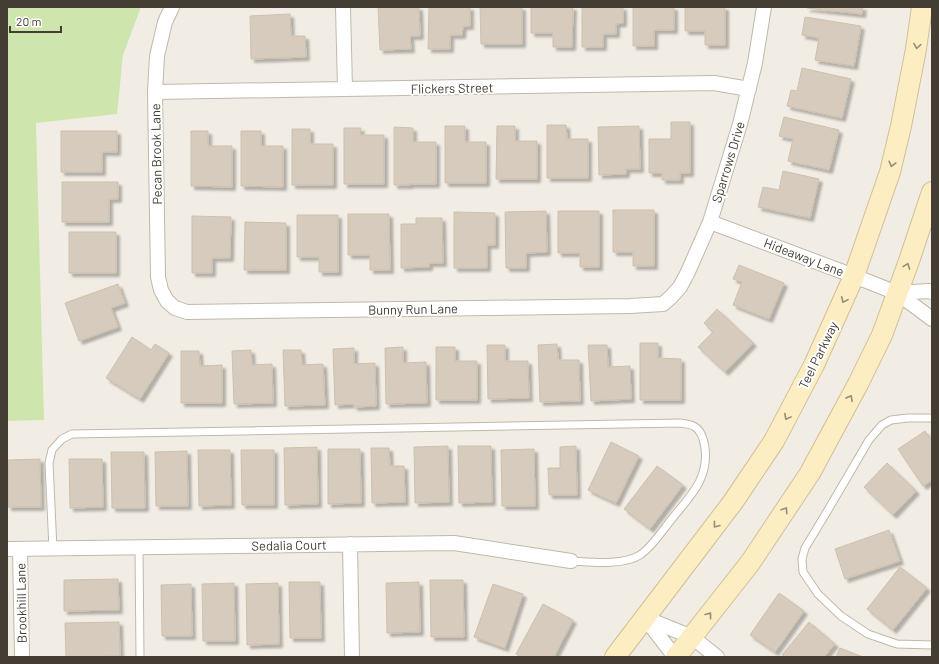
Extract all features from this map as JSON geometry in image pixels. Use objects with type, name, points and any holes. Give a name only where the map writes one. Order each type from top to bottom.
[{"type":"main road","name":"Teel Parkway","points":[[614,657],[733,502],[774,441],[814,365],[854,276],[890,172],[901,126],[916,49],[922,7]]},
{"type":"main road","points":[[675,657],[750,563],[810,472],[858,384],[882,335],[932,192]]},
{"type":"street","name":"Pecan Brook Lane","points":[[167,300],[161,290],[158,277],[155,92],[157,56],[165,22],[172,7]]},
{"type":"street","points":[[343,7],[345,89]]},
{"type":"street","name":"Sparrows Drive","points":[[663,304],[680,287],[710,222],[740,124],[749,89],[755,63],[764,7]]},
{"type":"street","name":"Flickers Street","points":[[155,92],[714,84],[749,89]]},
{"type":"street","name":"Hideaway Lane","points":[[710,222],[897,293],[932,319]]},
{"type":"street","name":"Hideaway Lane","points":[[897,293],[932,292]]},
{"type":"street","name":"Bunny Run Lane","points":[[167,300],[175,308],[187,312],[622,306],[663,304]]},
{"type":"street","name":"Sedalia Court","points":[[13,549],[454,543],[571,561]]},
{"type":"street","points":[[350,544],[352,657]]},
{"type":"street","name":"Brookhill Lane","points":[[13,549],[22,657]]},
{"type":"street","points":[[645,618],[692,637],[718,657]]},
{"type":"street","points":[[645,618],[675,657]]},
{"type":"lane","points":[[932,418],[891,420],[882,425],[869,440],[805,548],[802,559],[803,572],[818,594],[841,616],[863,631],[896,644],[932,645]]},
{"type":"lane","points":[[53,548],[49,463],[52,450],[62,439],[72,434],[680,423],[695,426],[705,443],[706,458],[704,472],[698,485],[653,542],[641,554],[629,559],[613,562],[571,561]]},
{"type":"lane","points":[[139,547],[140,657]]},
{"type":"green space","points":[[7,7],[141,7],[123,55],[117,114],[36,123],[44,420],[7,421]]},
{"type":"building","points":[[378,7],[419,7],[420,36],[410,36],[411,49],[380,50]]},
{"type":"building","points":[[429,7],[470,7],[470,26],[463,26],[462,35],[450,35],[450,49],[428,49]]},
{"type":"building","points":[[480,7],[522,7],[522,44],[481,44]]},
{"type":"building","points":[[531,7],[573,7],[572,47],[553,47],[553,33],[531,33]]},
{"type":"building","points":[[582,7],[623,7],[623,23],[616,24],[616,34],[603,34],[603,47],[582,47]]},
{"type":"building","points":[[633,7],[674,7],[674,30],[654,30],[654,46],[633,46]]},
{"type":"building","points":[[685,7],[725,7],[725,45],[705,45],[705,31],[685,31]]},
{"type":"building","points":[[807,7],[863,7],[862,14]]},
{"type":"building","points":[[290,14],[291,36],[305,36],[306,57],[251,59],[250,16]]},
{"type":"building","points":[[805,17],[861,26],[854,66],[815,60],[819,38],[802,35]]},
{"type":"building","points":[[802,68],[851,79],[842,118],[787,106],[791,90],[797,91]]},
{"type":"building","points":[[784,117],[839,130],[829,170],[788,161],[793,139],[779,136]]},
{"type":"building","points":[[671,122],[690,122],[690,173],[680,173],[680,180],[662,180],[662,173],[649,173],[649,139],[671,139]]},
{"type":"building","points":[[547,125],[566,125],[567,139],[588,139],[588,178],[547,178]]},
{"type":"building","points":[[445,126],[465,126],[465,142],[486,142],[486,183],[445,183]]},
{"type":"building","points":[[497,126],[515,126],[515,141],[537,141],[537,179],[496,179]]},
{"type":"building","points":[[639,126],[640,169],[626,169],[626,174],[599,175],[598,127]]},
{"type":"building","points":[[394,127],[413,128],[413,142],[436,142],[436,184],[394,185]]},
{"type":"building","points":[[344,128],[361,128],[360,135],[384,135],[384,184],[344,184]]},
{"type":"building","points":[[292,129],[310,129],[310,144],[333,144],[333,185],[292,185]]},
{"type":"building","points":[[61,131],[117,131],[117,152],[102,152],[102,172],[61,172]]},
{"type":"building","points":[[191,131],[208,131],[208,146],[232,146],[232,187],[191,186]]},
{"type":"building","points":[[241,131],[261,131],[261,146],[283,146],[283,187],[241,186]]},
{"type":"building","points":[[783,171],[819,179],[810,218],[758,207],[763,187],[779,190]]},
{"type":"building","points":[[62,182],[118,182],[118,199],[109,199],[109,222],[62,222]]},
{"type":"building","points":[[613,210],[654,210],[654,266],[633,266],[633,252],[613,252]]},
{"type":"building","points":[[546,211],[547,252],[526,253],[526,268],[506,268],[505,212]]},
{"type":"building","points":[[558,211],[599,211],[599,267],[580,267],[580,253],[558,253]]},
{"type":"building","points":[[454,212],[495,213],[495,245],[487,245],[487,268],[454,268]]},
{"type":"building","points":[[348,214],[389,214],[390,270],[370,270],[370,255],[348,255]]},
{"type":"building","points":[[297,215],[338,215],[338,272],[319,272],[319,257],[297,257]]},
{"type":"building","points":[[192,216],[231,217],[230,258],[212,258],[212,273],[192,273]]},
{"type":"building","points":[[416,218],[442,218],[443,263],[429,263],[429,267],[401,268],[401,224],[416,224]]},
{"type":"building","points":[[245,222],[286,223],[286,270],[244,270]]},
{"type":"building","points":[[69,232],[116,232],[116,273],[69,273]]},
{"type":"building","points":[[739,265],[784,283],[769,319],[733,305],[742,282],[733,279]]},
{"type":"building","points":[[118,284],[125,303],[111,308],[118,327],[79,341],[65,303]]},
{"type":"building","points":[[717,309],[753,343],[725,372],[698,347],[713,332],[704,323]]},
{"type":"building","points":[[132,337],[151,350],[155,344],[169,353],[140,399],[106,378]]},
{"type":"building","points":[[640,343],[658,343],[658,358],[681,359],[681,400],[640,400]]},
{"type":"building","points":[[557,344],[558,360],[579,360],[580,401],[540,402],[538,345]]},
{"type":"building","points":[[487,345],[505,345],[505,361],[528,361],[529,398],[488,399]]},
{"type":"building","points":[[588,345],[607,345],[608,367],[630,366],[631,399],[591,401]]},
{"type":"building","points":[[403,347],[403,363],[426,362],[427,403],[386,404],[385,348]]},
{"type":"building","points":[[436,347],[455,347],[455,361],[477,361],[477,400],[436,400]]},
{"type":"building","points":[[354,348],[354,364],[375,363],[376,406],[354,407],[354,404],[335,405],[333,349]]},
{"type":"building","points":[[251,350],[252,365],[272,364],[273,403],[234,404],[232,351]]},
{"type":"building","points":[[283,350],[301,350],[302,365],[323,364],[325,405],[285,406]]},
{"type":"building","points":[[181,351],[199,351],[200,366],[222,365],[222,403],[181,403]]},
{"type":"building","points":[[925,431],[932,441],[932,480],[923,486],[898,449]]},
{"type":"building","points":[[611,442],[639,456],[616,503],[588,490]]},
{"type":"building","points":[[448,446],[449,502],[415,503],[414,447]]},
{"type":"building","points":[[458,446],[491,446],[492,502],[459,503]]},
{"type":"building","points":[[576,446],[577,495],[549,495],[548,468],[560,468],[560,447]]},
{"type":"building","points":[[317,447],[318,504],[285,505],[284,448]]},
{"type":"building","points":[[371,448],[389,448],[390,466],[404,466],[405,502],[372,503]]},
{"type":"building","points":[[328,449],[360,449],[361,503],[328,504]]},
{"type":"building","points":[[534,449],[535,506],[502,506],[501,450]]},
{"type":"building","points":[[198,450],[230,450],[231,505],[199,506]]},
{"type":"building","points":[[241,450],[274,450],[274,505],[242,505]]},
{"type":"building","points":[[187,451],[188,506],[156,506],[155,452]]},
{"type":"building","points":[[111,452],[144,452],[145,508],[112,508]]},
{"type":"building","points":[[40,459],[41,507],[8,507],[8,460]]},
{"type":"building","points":[[69,459],[102,459],[103,507],[70,508]]},
{"type":"building","points":[[887,463],[916,491],[893,515],[864,487]]},
{"type":"building","points":[[657,466],[683,485],[650,529],[624,509]]},
{"type":"building","points":[[889,530],[900,561],[845,579],[835,549]]},
{"type":"building","points":[[900,567],[927,588],[893,630],[867,609]]},
{"type":"building","points":[[118,579],[119,610],[64,611],[64,580]]},
{"type":"building","points":[[430,580],[463,580],[464,637],[431,637]]},
{"type":"building","points":[[289,582],[320,582],[321,638],[290,638]]},
{"type":"building","points":[[419,582],[420,632],[387,633],[386,583]]},
{"type":"building","points":[[234,583],[235,641],[203,641],[202,584]]},
{"type":"building","points":[[278,583],[279,644],[247,645],[246,584]]},
{"type":"building","points":[[191,584],[192,636],[162,636],[161,585]]},
{"type":"building","points":[[493,584],[523,594],[505,648],[474,637]]},
{"type":"building","points":[[779,593],[804,611],[775,652],[750,635]]},
{"type":"building","points":[[543,604],[573,620],[554,657],[521,657],[516,654]]},
{"type":"building","points":[[119,622],[120,656],[66,657],[65,623]]},
{"type":"building","points":[[809,622],[835,644],[824,657],[785,657],[782,655]]},
{"type":"building","points":[[840,648],[863,657],[836,657]]}]
